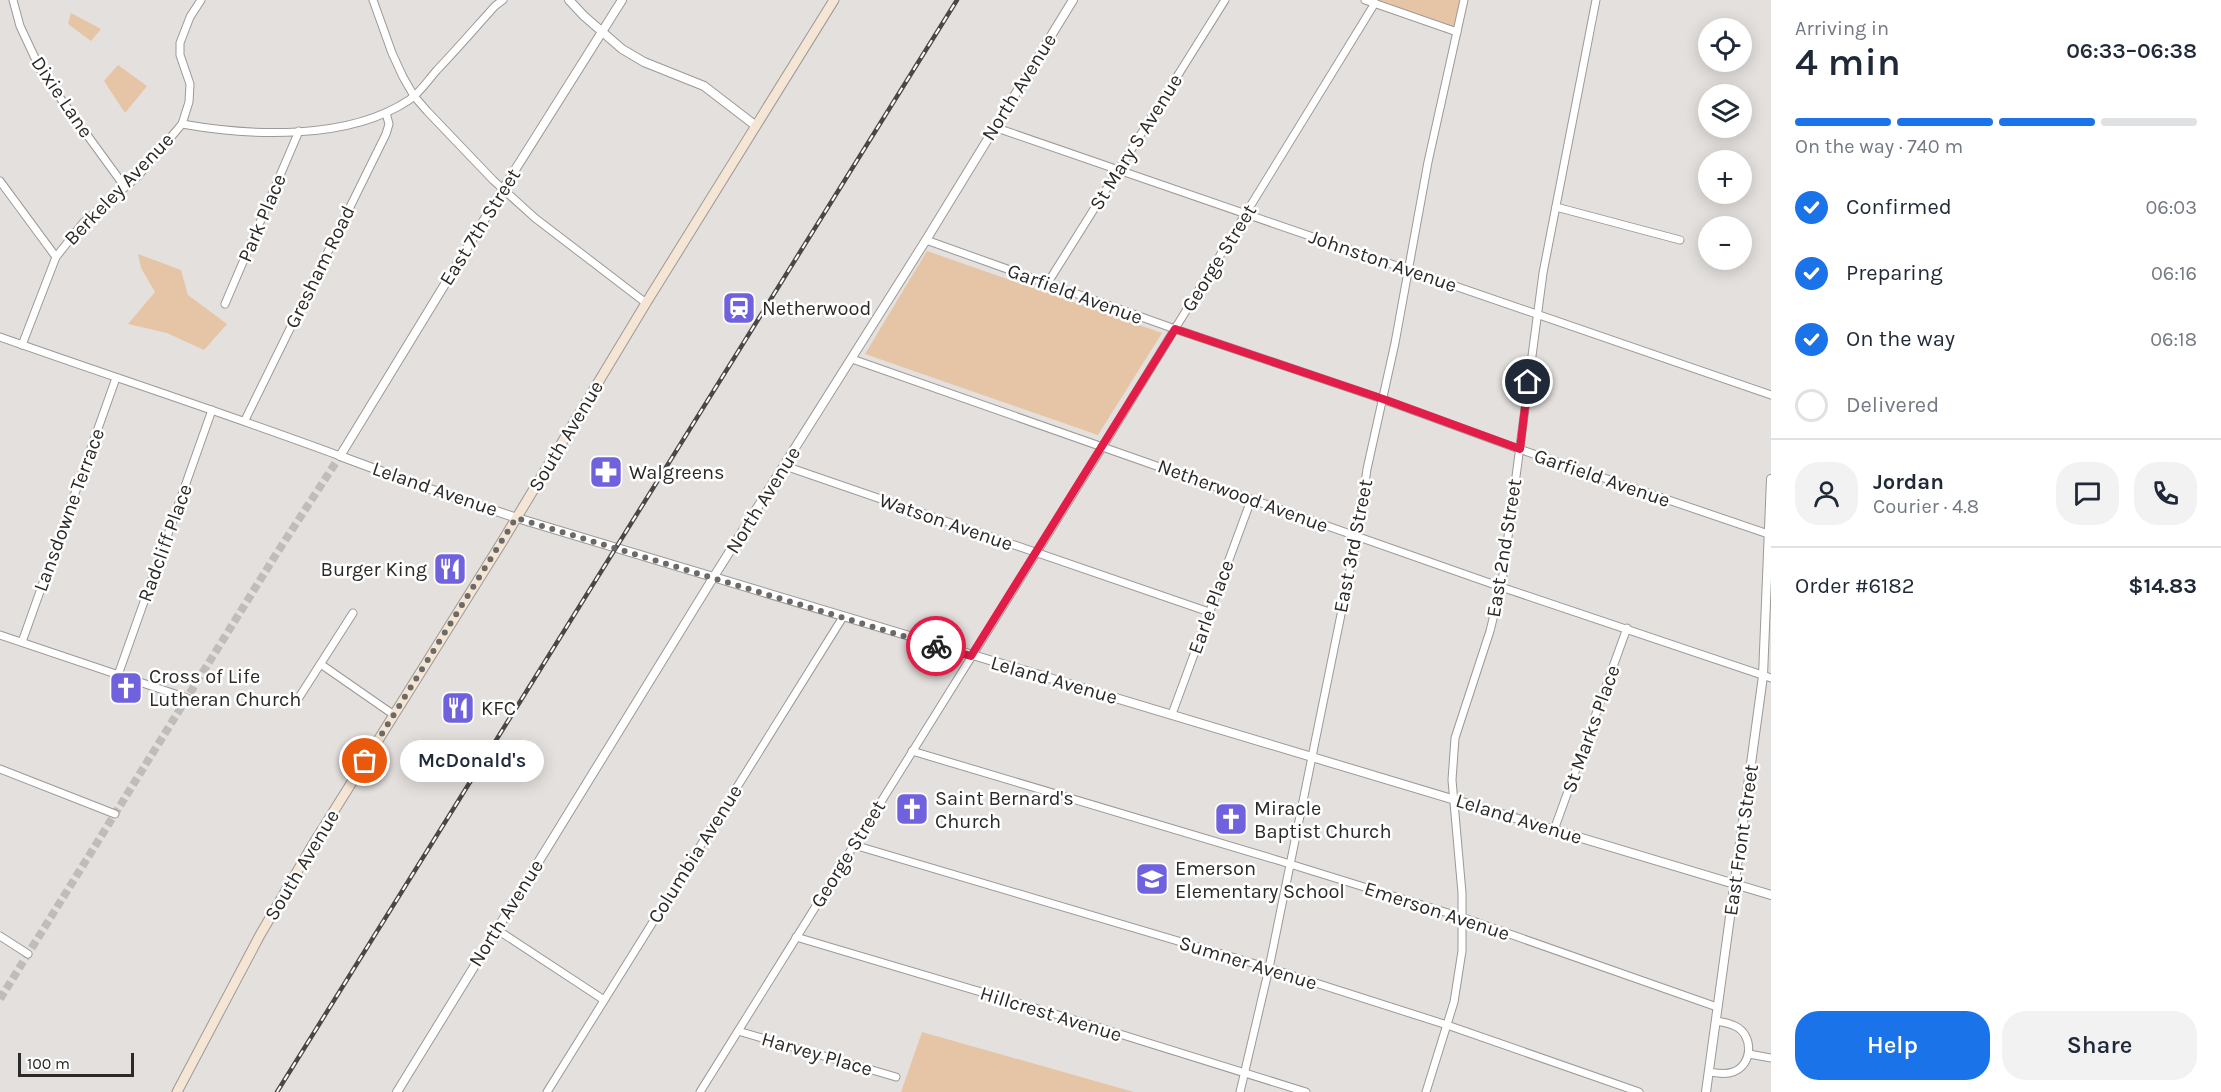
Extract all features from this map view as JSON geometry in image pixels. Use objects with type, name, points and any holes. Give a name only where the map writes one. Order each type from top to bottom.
[{"type":"main road","name":"South Avenue","points":[[177,1092],[260,935],[312,846],[834,0]]},
{"type":"street","name":"Dixie Lane","points":[[13,0],[20,26],[42,73],[125,187]]},
{"type":"street","name":"Berkeley Avenue","points":[[22,345],[56,257],[83,224],[149,164],[182,124],[189,102],[190,84],[180,55],[180,43],[190,17],[201,0]]},
{"type":"street","points":[[373,0],[392,53],[414,96],[493,180],[535,218],[646,303]]},
{"type":"street","points":[[182,124],[246,133],[299,131],[347,125],[387,113],[414,96],[503,0]]},
{"type":"street","points":[[569,0],[602,33],[644,62],[704,86],[756,126]]},
{"type":"street","name":"East 7th Street","points":[[340,456],[503,189],[622,0]]},
{"type":"street","name":"North Avenue","points":[[397,1092],[713,578],[852,359],[1073,0]]},
{"type":"street","name":"St Mary S Avenue","points":[[1047,284],[1225,0]]},
{"type":"street","points":[[1365,0],[1456,32]]},
{"type":"street","name":"East 3rd Street","points":[[1240,1092],[1269,968],[1428,162],[1464,0]]},
{"type":"street","name":"East 2nd Street","points":[[1426,1092],[1447,1025],[1458,978],[1464,918],[1452,764],[1457,731],[1502,587],[1537,314],[1596,0]]},
{"type":"street","name":"George Street","points":[[700,1092],[1103,447],[1375,3]]},
{"type":"street","name":"Gresham Road","points":[[245,420],[386,134],[389,123],[387,113]]},
{"type":"street","name":"Johnston Avenue","points":[[994,127],[1771,395]]},
{"type":"street","name":"Park Place","points":[[225,304],[299,131]]},
{"type":"street","points":[[0,181],[56,257]]},
{"type":"street","points":[[1556,207],[1680,240]]},
{"type":"street","name":"Garfield Avenue","points":[[926,240],[1175,329],[1383,399],[1770,535]]},
{"type":"street","name":"Leland Avenue","points":[[0,337],[245,420],[424,487],[516,518],[1771,895]]},
{"type":"street","name":"Netherwood Avenue","points":[[852,359],[1251,500],[1767,677]]},
{"type":"street","name":"Lansdowne Terrace","points":[[22,642],[116,378]]},
{"type":"street","name":"Radcliff Place","points":[[118,675],[212,410]]},
{"type":"street","name":"Watson Avenue","points":[[785,466],[1209,612]]},
{"type":"street","name":"East Front Street","points":[[1706,1092],[1767,677],[1771,479]]},
{"type":"street","name":"Earle Place","points":[[1172,714],[1251,500]]},
{"type":"street","points":[[298,699],[322,665],[353,613]]},
{"type":"street","name":"Columbia Avenue","points":[[547,1092],[843,617]]},
{"type":"street","name":"St Marks Place","points":[[1554,830],[1627,628]]},
{"type":"street","points":[[0,635],[187,698]]},
{"type":"street","points":[[322,665],[394,715]]},
{"type":"street","name":"Emerson Avenue","points":[[912,751],[1464,918],[1717,1007]]},
{"type":"street","points":[[0,769],[115,813]]},
{"type":"street","name":"Sumner Avenue","points":[[854,845],[1269,968],[1447,1025],[1639,1092]]},
{"type":"street","points":[[496,929],[604,1000]]},
{"type":"street","points":[[0,936],[28,954]]},
{"type":"street","name":"Hillcrest Avenue","points":[[796,937],[1306,1092]]},
{"type":"street","points":[[1708,1072],[1732,1073],[1743,1065],[1749,1054],[1748,1042],[1741,1030],[1728,1023],[1716,1021]]},
{"type":"street","name":"Harvey Place","points":[[738,1031],[896,1077]]},
{"type":"street","points":[[1749,1054],[1771,1058]]},
{"type":"shaded area","points":[[1372,0],[1462,0],[1456,30]]},
{"type":"shaded area","points":[[71,13],[101,29],[91,41],[68,24]]},
{"type":"shaded area","points":[[118,65],[147,86],[125,113],[104,81]]},
{"type":"shaded area","points":[[927,251],[1162,333],[1098,435],[865,354]]},
{"type":"shaded area","points":[[138,254],[181,270],[188,295],[227,324],[204,350],[167,333],[128,324],[155,292],[141,268]]},
{"type":"shaded area","points":[[922,1032],[1134,1092],[901,1092]]},
{"type":"tunnel","points":[[0,999],[275,556],[340,456]]},
{"type":"railway","points":[[277,1092],[957,0]]},
{"type":"way so far","points":[[365,761],[516,518],[936,646]]},
{"type":"place","name":"Netherwood","points":[[739,308]]},
{"type":"place","name":"Walgreens","points":[[606,472]]},
{"type":"place","name":"Burger King","points":[[450,569]]},
{"type":"place","name":"Cross of Life Lutheran Church","points":[[126,688]]},
{"type":"place","name":"KFC","points":[[458,708]]},
{"type":"place","name":"McDonald's","points":[[365,761]]},
{"type":"place","name":"Saint Bernard's Church","points":[[912,809]]},
{"type":"place","name":"Miracle Baptist Church","points":[[1231,819]]},
{"type":"place","name":"Emerson Elementary School","points":[[1152,879]]},
{"type":"route","points":[[936,646],[971,656],[1175,329],[1383,399],[1520,449],[1528,382]]}]
